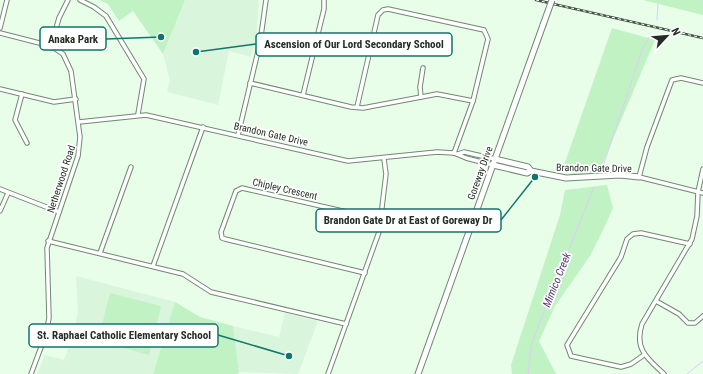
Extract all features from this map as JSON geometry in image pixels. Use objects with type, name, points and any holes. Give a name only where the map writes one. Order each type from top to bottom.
[{"type":"main road","name":"Goreway Drive","points":[[418,374],[552,0]]},
{"type":"main road","name":"Brandon Gate Drive","points":[[495,158],[528,167],[531,171]]},
{"type":"main road","name":"Brandon Gate Drive","points":[[493,165],[527,173],[531,171],[566,178],[581,179],[620,176],[639,177]]},
{"type":"street","points":[[0,28],[7,0]]},
{"type":"street","points":[[51,46],[59,18],[68,0]]},
{"type":"street","points":[[80,0],[94,6],[106,16],[144,79],[138,114]]},
{"type":"street","points":[[238,135],[260,43],[266,0]]},
{"type":"street","points":[[303,95],[324,9],[324,0]]},
{"type":"street","points":[[357,107],[378,16],[386,9],[484,30],[488,39],[472,101],[456,153]]},
{"type":"street","name":"Netherwood Road","points":[[0,32],[51,46],[63,54],[71,71],[79,122],[80,148],[48,241],[46,255],[49,318],[46,334],[31,374]]},
{"type":"street","points":[[421,97],[420,87],[423,68]]},
{"type":"street","points":[[639,177],[647,147],[672,80],[681,78],[703,83]]},
{"type":"street","points":[[250,83],[364,108],[444,94],[472,101]]},
{"type":"street","points":[[0,89],[54,102],[76,99]]},
{"type":"street","points":[[22,94],[15,120],[27,143]]},
{"type":"street","name":"Brandon Gate Drive","points":[[79,122],[138,114],[203,127],[348,162],[384,159],[431,152],[464,152],[495,158]]},
{"type":"street","points":[[153,266],[203,127]]},
{"type":"street","name":"Brandon Gate Drive","points":[[456,153],[466,158],[493,165]]},
{"type":"street","points":[[328,374],[379,232],[382,220],[381,202],[386,174],[384,159]]},
{"type":"street","points":[[100,253],[131,167]]},
{"type":"street","points":[[664,374],[644,355],[641,347],[640,332],[642,324],[693,237],[697,216],[698,192],[703,169]]},
{"type":"street","name":"Brandon Gate Drive","points":[[639,177],[703,193]]},
{"type":"street","name":"Chipley Crescent","points":[[365,273],[225,239],[222,238],[221,232],[236,191],[242,188],[382,220]]},
{"type":"street","points":[[0,189],[59,212]]},
{"type":"street","points":[[0,211],[8,193]]},
{"type":"street","points":[[644,355],[626,366],[616,367],[571,356],[567,345],[621,257],[627,239],[633,234],[641,233],[690,244]]},
{"type":"street","points":[[48,241],[183,274],[211,292],[346,324]]},
{"type":"street","points":[[656,301],[678,314],[688,324],[695,323],[703,316]]},
{"type":"shaded area","points":[[185,0],[259,0],[256,39],[251,57],[229,51],[218,105],[167,92],[170,80],[163,54]]},
{"type":"shaded area","points":[[76,276],[175,302],[153,374],[37,374],[45,355],[64,360],[73,335],[78,312]]},
{"type":"shaded area","points":[[285,313],[318,321],[298,374],[239,372],[233,326],[279,337]]},
{"type":"green space","points":[[99,0],[185,0],[163,54],[133,11],[119,21],[108,4]]},
{"type":"green space","points":[[643,0],[703,0],[703,15]]},
{"type":"green space","points":[[612,28],[655,40],[602,165],[604,173],[579,176],[562,171]]},
{"type":"green space","points":[[607,185],[613,208],[590,256],[555,306],[539,341],[556,374],[512,374],[511,365],[560,215],[565,190]]},
{"type":"green space","points":[[110,293],[161,306],[149,355],[98,341]]},
{"type":"green space","points":[[175,302],[200,317],[233,326],[239,372],[238,374],[153,374]]},
{"type":"waterway","name":"Mimico Creek","points":[[657,20],[658,3]]},
{"type":"waterway","name":"Mimico Creek","points":[[602,169],[643,48],[650,35]]},
{"type":"waterway","name":"Mimico Creek","points":[[528,374],[532,342],[594,187]]},
{"type":"waterway","points":[[687,374],[703,361]]},
{"type":"railway","points":[[536,0],[703,38]]},
{"type":"place","name":"Anaka Park","points":[[161,37]]},
{"type":"place","name":"Ascension of Our Lord Secondary School","points":[[196,52]]},
{"type":"place","name":"Brandon Gate Dr at East of Goreway Dr","points":[[535,177]]},
{"type":"place","name":"St. Raphael Catholic Elementary School","points":[[289,356]]}]
